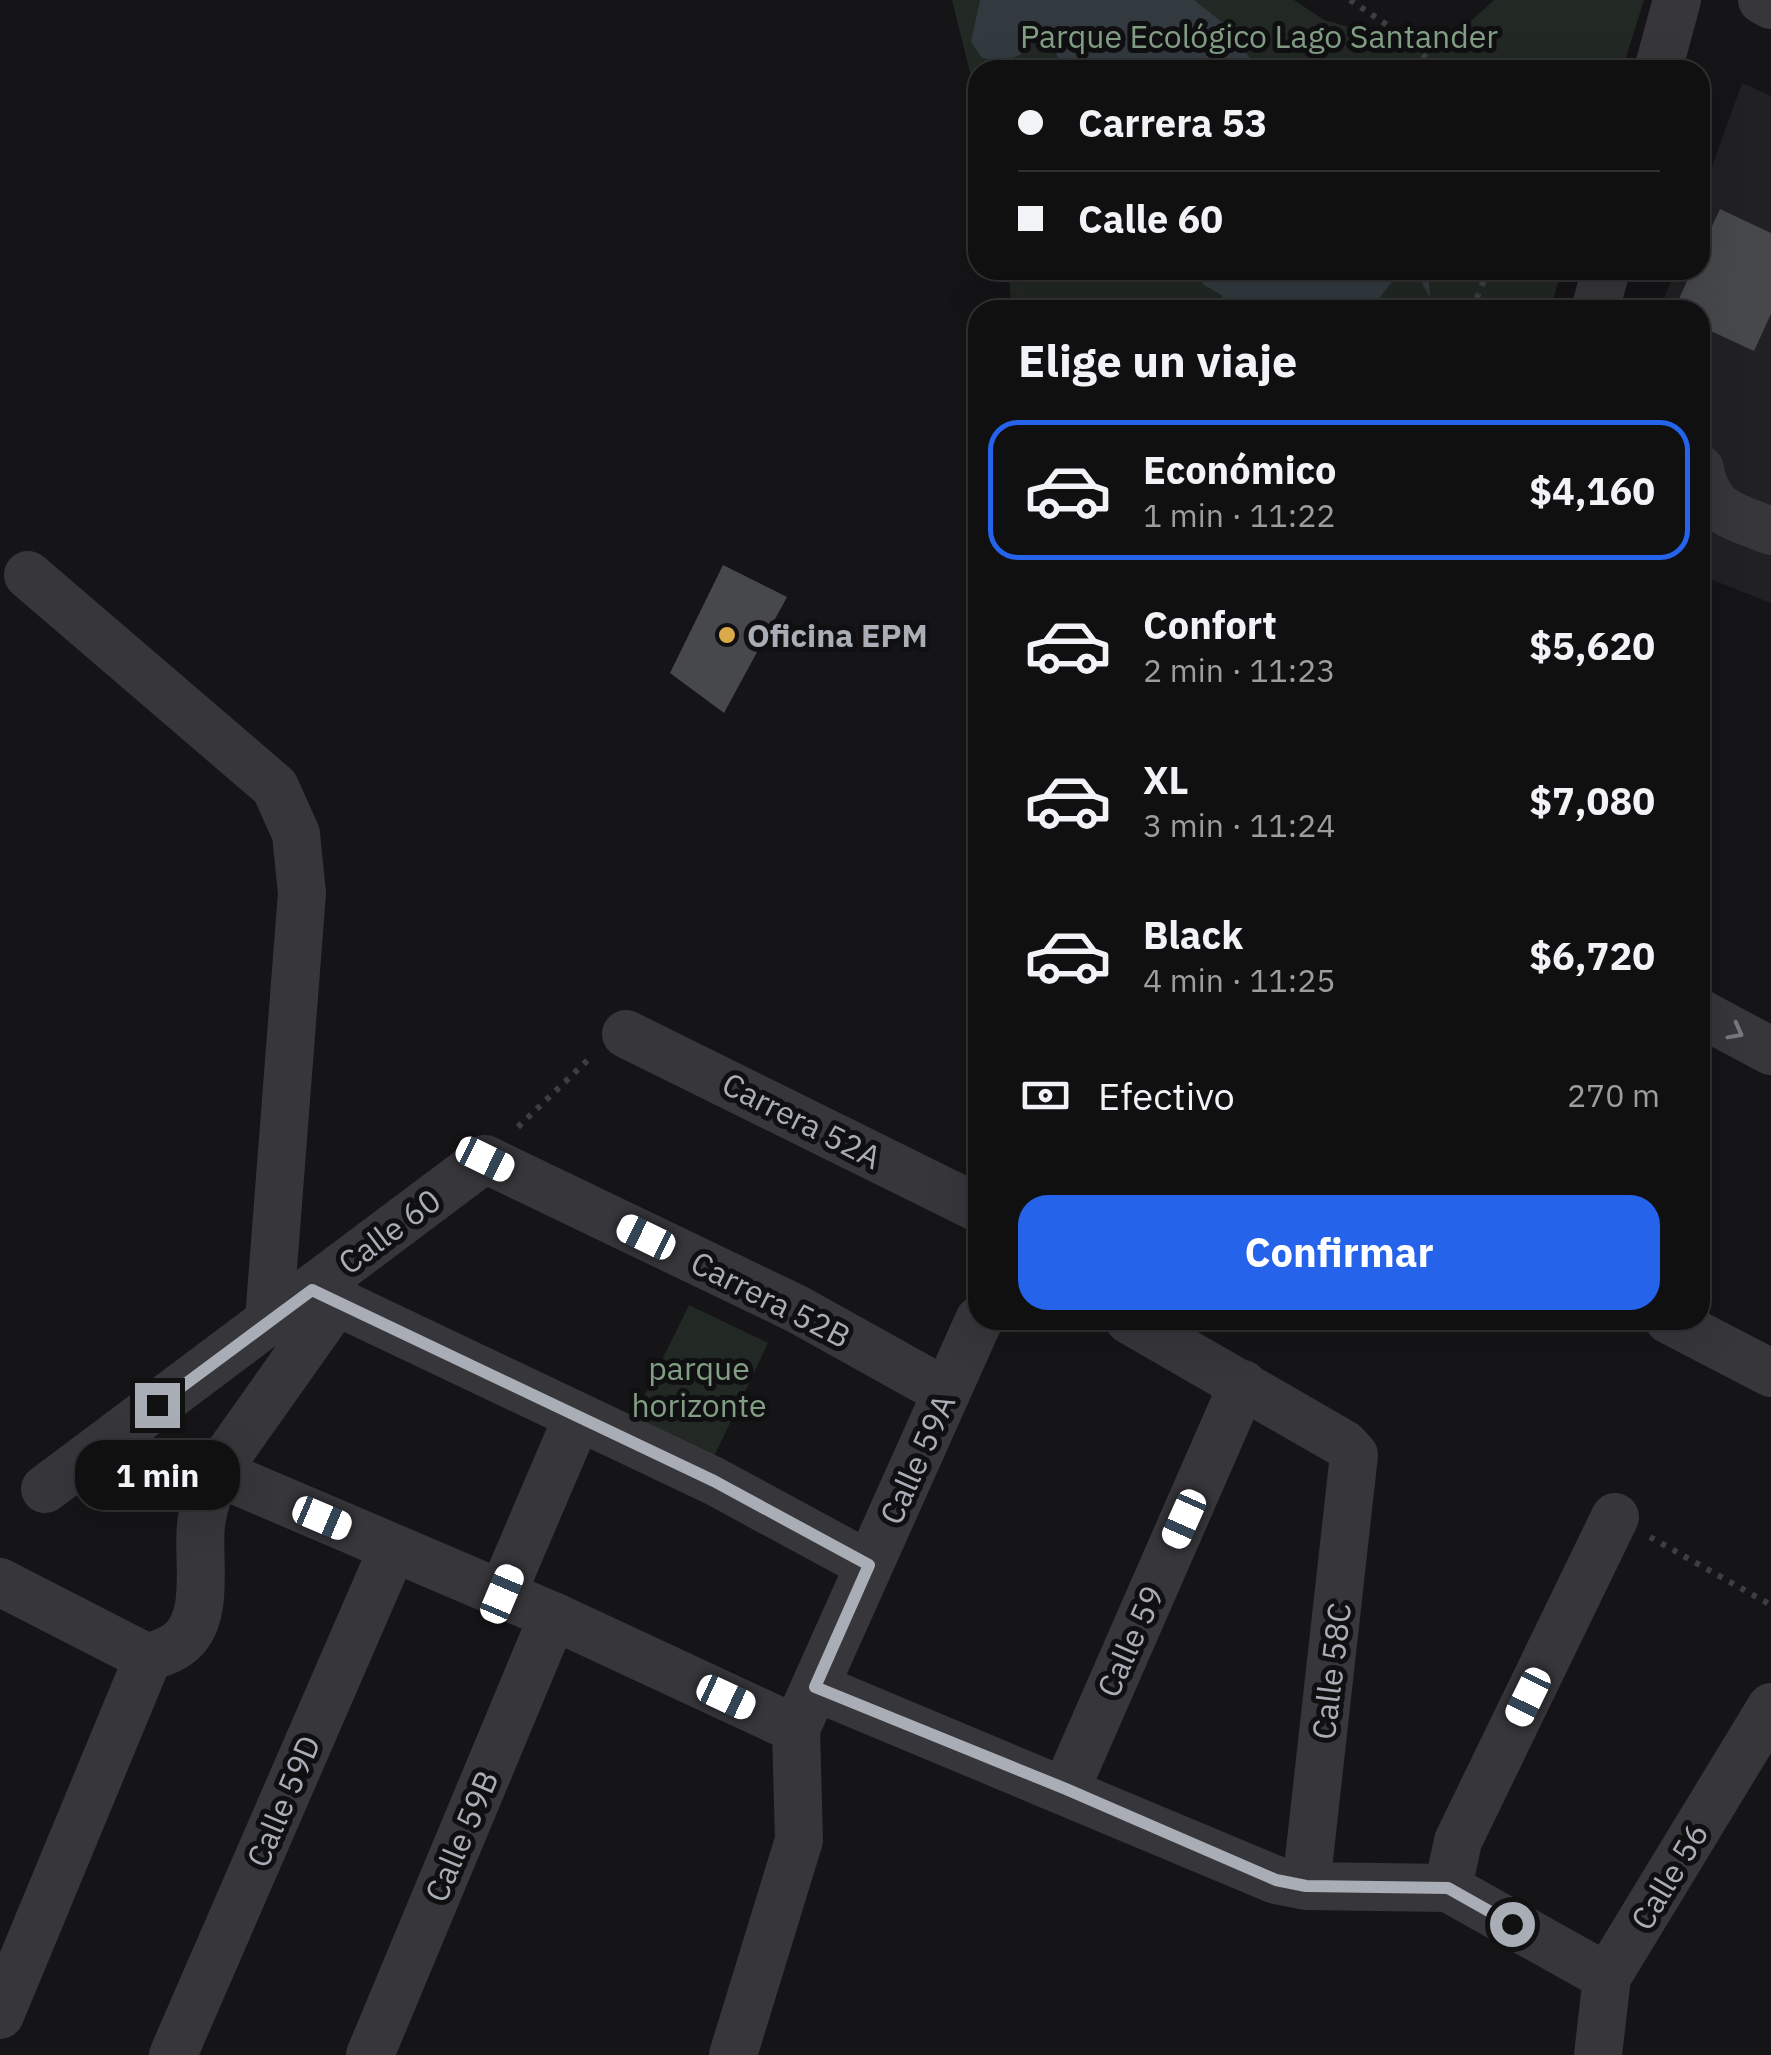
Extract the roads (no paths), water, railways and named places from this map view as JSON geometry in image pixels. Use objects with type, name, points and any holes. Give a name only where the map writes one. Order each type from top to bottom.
[{"type":"street","points":[[1661,60],[1677,0]]},
{"type":"street","points":[[1762,0],[1771,5]]},
{"type":"street","points":[[1710,500],[1715,507],[1771,531]]},
{"type":"street","points":[[28,574],[275,787],[296,834],[302,893],[269,1320]]},
{"type":"street","points":[[1710,1018],[1771,1051]]},
{"type":"street","name":"Carrera 52A","points":[[626,1034],[968,1203]]},
{"type":"street","name":"Calle 60","points":[[45,1489],[269,1320],[324,1296],[485,1159]]},
{"type":"street","name":"Carrera 52B","points":[[485,1159],[797,1310],[946,1392]]},
{"type":"street","points":[[0,2014],[148,1658],[178,1645],[191,1630],[199,1604],[205,1500],[216,1472],[324,1296],[714,1481],[869,1565]]},
{"type":"street","name":"Calle 59A","points":[[734,2055],[799,1840],[806,1708],[974,1330]]},
{"type":"street","points":[[1147,1330],[1243,1384]]},
{"type":"street","points":[[1688,1330],[1771,1373]]},
{"type":"street","name":"Calle 58C","points":[[1243,1384],[1344,1444],[1354,1455],[1306,1886]]},
{"type":"street","name":"Calle 59","points":[[1066,1789],[1243,1384]]},
{"type":"street","points":[[502,1594],[578,1416]]},
{"type":"street","points":[[216,1472],[553,1616],[806,1708],[1066,1789],[1276,1880],[1306,1886],[1448,1888],[1607,1977]]},
{"type":"street","points":[[1448,1888],[1458,1841],[1616,1517]]},
{"type":"street","name":"Calle 59D","points":[[173,2055],[393,1548]]},
{"type":"street","points":[[0,1582],[148,1658]]},
{"type":"street","name":"Calle 59B","points":[[370,2055],[553,1616]]},
{"type":"street","name":"Calle 56","points":[[1598,2055],[1607,1977],[1771,1707]]},
{"type":"place","name":"Oficina EPM","points":[[727,635]]},
{"type":"park label","name":"Parque Ecológico Lago Santander","points":[[1259,36]]},
{"type":"park label","name":"parque horizonte","points":[[699,1386]]}]
